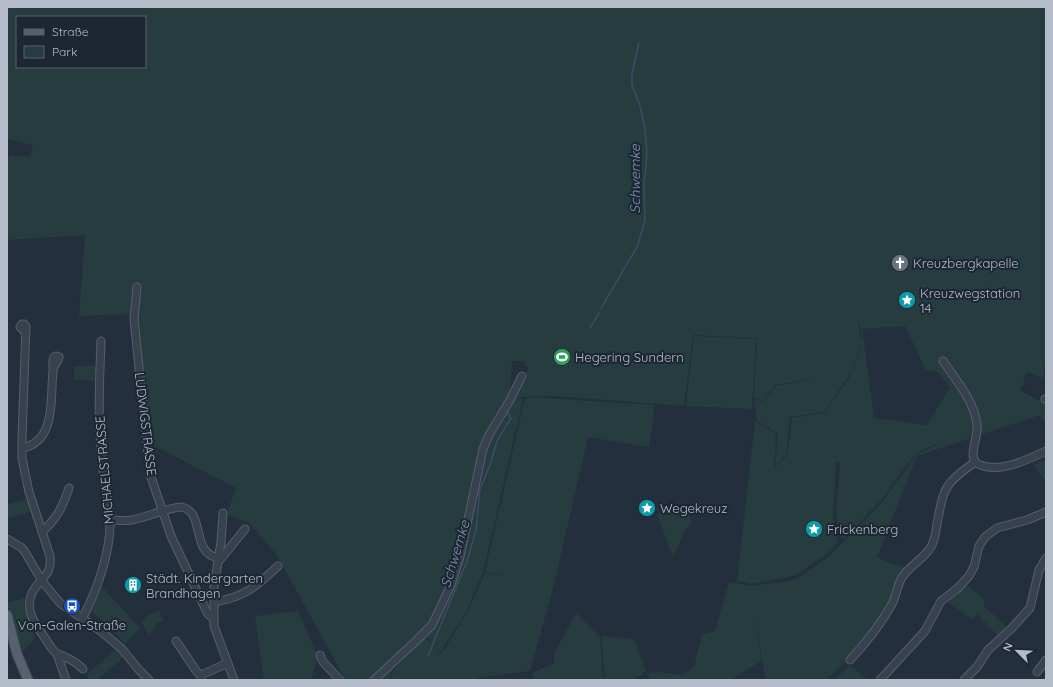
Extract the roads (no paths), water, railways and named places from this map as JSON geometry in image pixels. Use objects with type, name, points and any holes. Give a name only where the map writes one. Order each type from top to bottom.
[{"type":"main road","points":[[7,615],[17,654],[28,680]]},
{"type":"street","name":"LUDWIGSTRASSE","points":[[137,287],[134,320],[150,474],[171,536],[208,614],[214,619]]},
{"type":"street","points":[[26,333],[22,448],[25,476],[51,562],[51,568],[32,594],[29,604],[29,612],[32,620],[57,654],[66,680]]},
{"type":"street","name":"MICHAELSTRASSE","points":[[82,618],[93,594],[108,545],[110,520],[100,432],[101,341]]},
{"type":"street","points":[[943,361],[972,405],[978,428],[973,455],[975,462],[984,467],[996,468],[1024,460],[1046,451]]},
{"type":"street","points":[[22,448],[33,445],[44,432],[48,424],[52,405],[53,368]]},
{"type":"street","points":[[374,680],[432,625],[451,585],[460,557],[483,449],[489,434],[510,400],[522,376]]},
{"type":"street","points":[[850,660],[865,643],[883,618],[894,600],[898,585],[904,575],[931,547],[943,496],[947,486],[958,474],[975,462]]},
{"type":"street","points":[[42,532],[62,509],[69,488]]},
{"type":"street","points":[[110,520],[131,520],[180,507],[189,511],[195,518],[204,549],[219,560]]},
{"type":"street","points":[[880,680],[926,631],[941,601],[958,588],[969,576],[973,570],[979,546],[983,538],[997,528],[1026,520],[1046,512]]},
{"type":"street","points":[[223,513],[219,560],[214,587],[214,626],[234,680]]},
{"type":"street","points":[[219,560],[245,529]]},
{"type":"street","points":[[7,540],[25,552],[42,581],[60,603],[102,632],[122,649],[149,680]]},
{"type":"street","points":[[7,543],[15,544]]},
{"type":"street","points":[[964,680],[977,667],[988,650],[1012,628],[1030,608],[1039,570],[1046,558]]},
{"type":"street","points":[[214,602],[231,600],[256,587],[278,566]]},
{"type":"street","points":[[176,641],[201,678],[228,663]]},
{"type":"street","points":[[57,654],[76,662],[83,669]]},
{"type":"street","points":[[320,655],[323,662],[340,680]]},
{"type":"street","points":[[62,667],[69,663],[70,659]]},
{"type":"street","points":[[1037,672],[1046,660]]},
{"type":"waterway","name":"Schwemke","points":[[601,308],[637,247],[645,220],[644,186],[647,154],[645,129],[640,106],[632,85],[632,74],[639,42]]},
{"type":"waterway","name":"Schwemke","points":[[590,328],[599,313]]},
{"type":"waterway","name":"Schwemke","points":[[428,656],[467,561],[476,530],[480,489],[490,465],[497,441],[511,418],[508,413]]},
{"type":"place","name":"Kreuzbergkapelle","points":[[900,263]]},
{"type":"place","name":"Kreuzwegstation 14","points":[[907,300]]},
{"type":"place","name":"Hegering Sundern","points":[[562,357]]},
{"type":"place","name":"Wegekreuz","points":[[647,508]]},
{"type":"place","name":"Frickenberg","points":[[814,529]]},
{"type":"place","name":"Städt. Kindergarten Brandhagen","points":[[133,585]]},
{"type":"place","name":"Von-Galen-Straße","points":[[72,606]]}]
